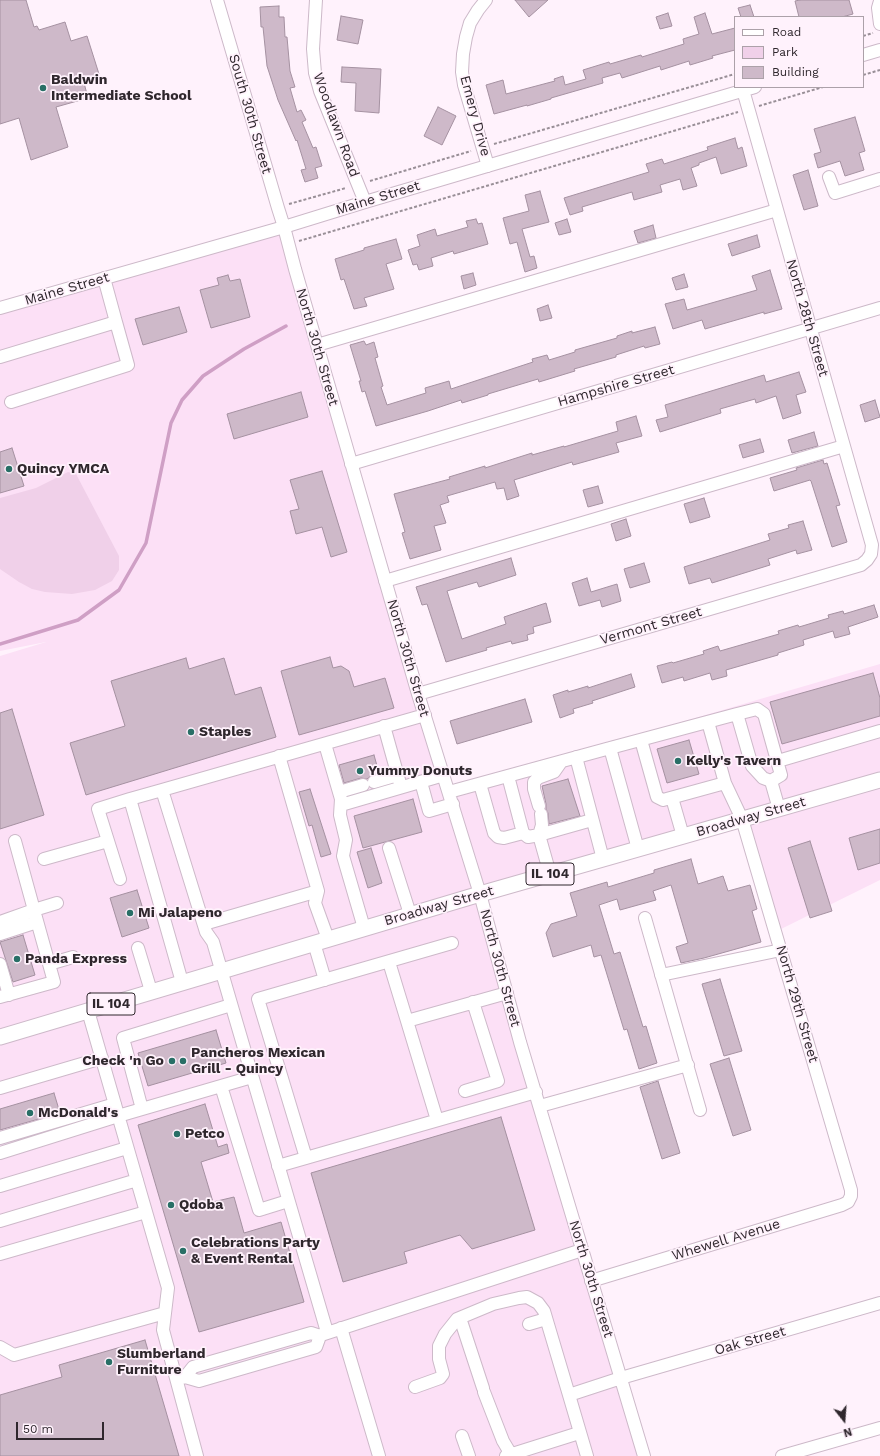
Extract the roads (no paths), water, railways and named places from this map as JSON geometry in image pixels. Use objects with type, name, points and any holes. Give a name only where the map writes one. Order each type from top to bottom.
[{"type":"main road","name":"Broadway Street","points":[[0,1037],[410,914],[880,780]]},
{"type":"street","name":"South 30th Street","points":[[217,0],[284,227]]},
{"type":"street","name":"Woodlawn Road","points":[[316,0],[313,49],[315,72],[320,91],[365,202]]},
{"type":"street","name":"Emery Drive","points":[[486,0],[470,23],[466,37],[463,66],[464,85],[488,166]]},
{"type":"street","points":[[877,29],[878,8],[880,1]]},
{"type":"street","points":[[864,55],[879,53]]},
{"type":"street","name":"North 28th Street","points":[[749,89],[748,109],[872,545]]},
{"type":"street","name":"Maine Street","points":[[0,308],[284,227],[749,89]]},
{"type":"street","points":[[829,177],[835,192],[880,179]]},
{"type":"street","points":[[317,345],[777,210]]},
{"type":"street","name":"North 30th Street","points":[[284,227],[424,715],[480,894],[507,993],[591,1281],[644,1456]]},
{"type":"street","points":[[11,402],[128,365],[104,278]]},
{"type":"street","name":"Hampshire Street","points":[[352,464],[880,308]]},
{"type":"street","points":[[0,356],[116,322]]},
{"type":"street","points":[[385,581],[844,446]]},
{"type":"street","name":"Vermont Street","points":[[418,694],[862,565],[871,554],[872,545]]},
{"type":"street","points":[[421,782],[429,811],[480,784],[576,757],[737,714],[757,709],[764,714],[781,775],[771,780],[763,778],[752,766],[737,714]]},
{"type":"street","points":[[120,879],[98,808],[424,715]]},
{"type":"street","name":"North 29th Street","points":[[708,722],[725,783],[742,819],[851,1190]]},
{"type":"street","points":[[384,726],[399,781]]},
{"type":"street","points":[[778,761],[880,731]]},
{"type":"street","points":[[641,740],[657,797],[663,800],[725,783]]},
{"type":"street","points":[[325,744],[339,792],[341,805],[340,815],[346,840],[343,856],[364,928]]},
{"type":"street","points":[[610,748],[638,849]]},
{"type":"street","points":[[279,756],[318,891],[315,903],[325,980]]},
{"type":"street","points":[[576,757],[603,859]]},
{"type":"street","points":[[550,874],[539,835],[542,825],[540,810],[534,789],[534,782],[538,778],[554,772],[562,761]]},
{"type":"street","points":[[339,792],[368,784],[399,781],[421,782],[444,775]]},
{"type":"street","points":[[508,776],[523,833],[528,837],[592,820]]},
{"type":"street","points":[[771,780],[779,809]]},
{"type":"street","points":[[341,805],[399,781]]},
{"type":"street","points":[[480,784],[494,832],[498,837],[504,838],[523,833]]},
{"type":"street","points":[[162,790],[206,932],[213,942],[288,1201],[324,1334]]},
{"type":"street","points":[[672,798],[683,836]]},
{"type":"street","points":[[130,799],[182,982]]},
{"type":"street","points":[[0,964],[4,996],[54,982],[15,841]]},
{"type":"street","points":[[44,859],[108,841]]},
{"type":"street","points":[[389,848],[410,914]]},
{"type":"street","points":[[204,924],[318,891]]},
{"type":"street","points":[[0,934],[36,916],[57,903]]},
{"type":"street","points":[[0,922],[36,916]]},
{"type":"street","points":[[645,918],[700,1110]]},
{"type":"street","points":[[306,1158],[258,999],[452,943]]},
{"type":"street","points":[[138,948],[151,991]]},
{"type":"street","points":[[661,975],[781,950]]},
{"type":"street","points":[[48,964],[73,957]]},
{"type":"street","points":[[389,962],[437,1120]]},
{"type":"street","points":[[407,1021],[507,993]]},
{"type":"street","points":[[465,1091],[498,1081],[473,1002]]},
{"type":"street","points":[[142,1109],[123,1038],[231,1005]]},
{"type":"street","points":[[88,1011],[168,1288],[163,1330],[181,1379],[197,1456]]},
{"type":"street","points":[[0,1088],[102,1058]]},
{"type":"street","points":[[540,1106],[688,1066]]},
{"type":"street","points":[[0,1153],[118,1116],[252,1077]]},
{"type":"street","points":[[221,1086],[259,1210],[288,1201]]},
{"type":"street","points":[[278,1166],[536,1092]]},
{"type":"street","points":[[0,1138],[115,1104]]},
{"type":"street","points":[[0,1186],[127,1148]]},
{"type":"street","points":[[0,1221],[137,1180]]},
{"type":"street","name":"Whewell Avenue","points":[[591,1281],[842,1205],[848,1202],[851,1196],[851,1190]]},
{"type":"street","points":[[0,1254],[146,1212]]},
{"type":"street","points":[[181,1379],[199,1381],[316,1347],[324,1334],[582,1250]]},
{"type":"street","points":[[415,1387],[440,1378],[443,1374],[439,1359],[439,1346],[445,1334],[457,1319],[493,1304],[527,1297],[538,1303],[544,1311],[587,1456]]},
{"type":"street","name":"Oak Street","points":[[569,1395],[621,1378],[880,1303]]},
{"type":"street","points":[[0,1347],[14,1355],[165,1313]]},
{"type":"street","points":[[457,1319],[462,1324],[484,1390],[503,1441],[510,1455],[579,1433]]},
{"type":"street","points":[[528,1324],[546,1319]]},
{"type":"street","points":[[341,1328],[379,1456]]},
{"type":"street","points":[[782,1456],[880,1428]]},
{"type":"street","points":[[462,1436],[469,1456]]},
{"type":"waterway","points":[[0,644],[78,620],[119,590],[146,543],[171,423],[182,400],[203,376],[244,349],[286,326]]},
{"type":"place","name":"Baldwin Intermediate School","points":[[43,88]]},
{"type":"place","name":"Quincy YMCA","points":[[9,469]]},
{"type":"place","name":"Staples","points":[[191,732]]},
{"type":"place","name":"Kelly's Tavern","points":[[678,761]]},
{"type":"place","name":"Yummy Donuts","points":[[360,771]]},
{"type":"place","name":"Mi Jalapeno","points":[[130,913]]},
{"type":"place","name":"Panda Express","points":[[17,959]]},
{"type":"place","name":"Check 'n Go","points":[[172,1061]]},
{"type":"place","name":"Pancheros Mexican Grill - Quincy","points":[[183,1061]]},
{"type":"place","name":"McDonald's","points":[[30,1113]]},
{"type":"place","name":"Petco","points":[[177,1134]]},
{"type":"place","name":"Qdoba","points":[[171,1205]]},
{"type":"place","name":"Celebrations Party & Event Rental","points":[[183,1251]]},
{"type":"place","name":"Slumberland Furniture","points":[[109,1362]]}]
